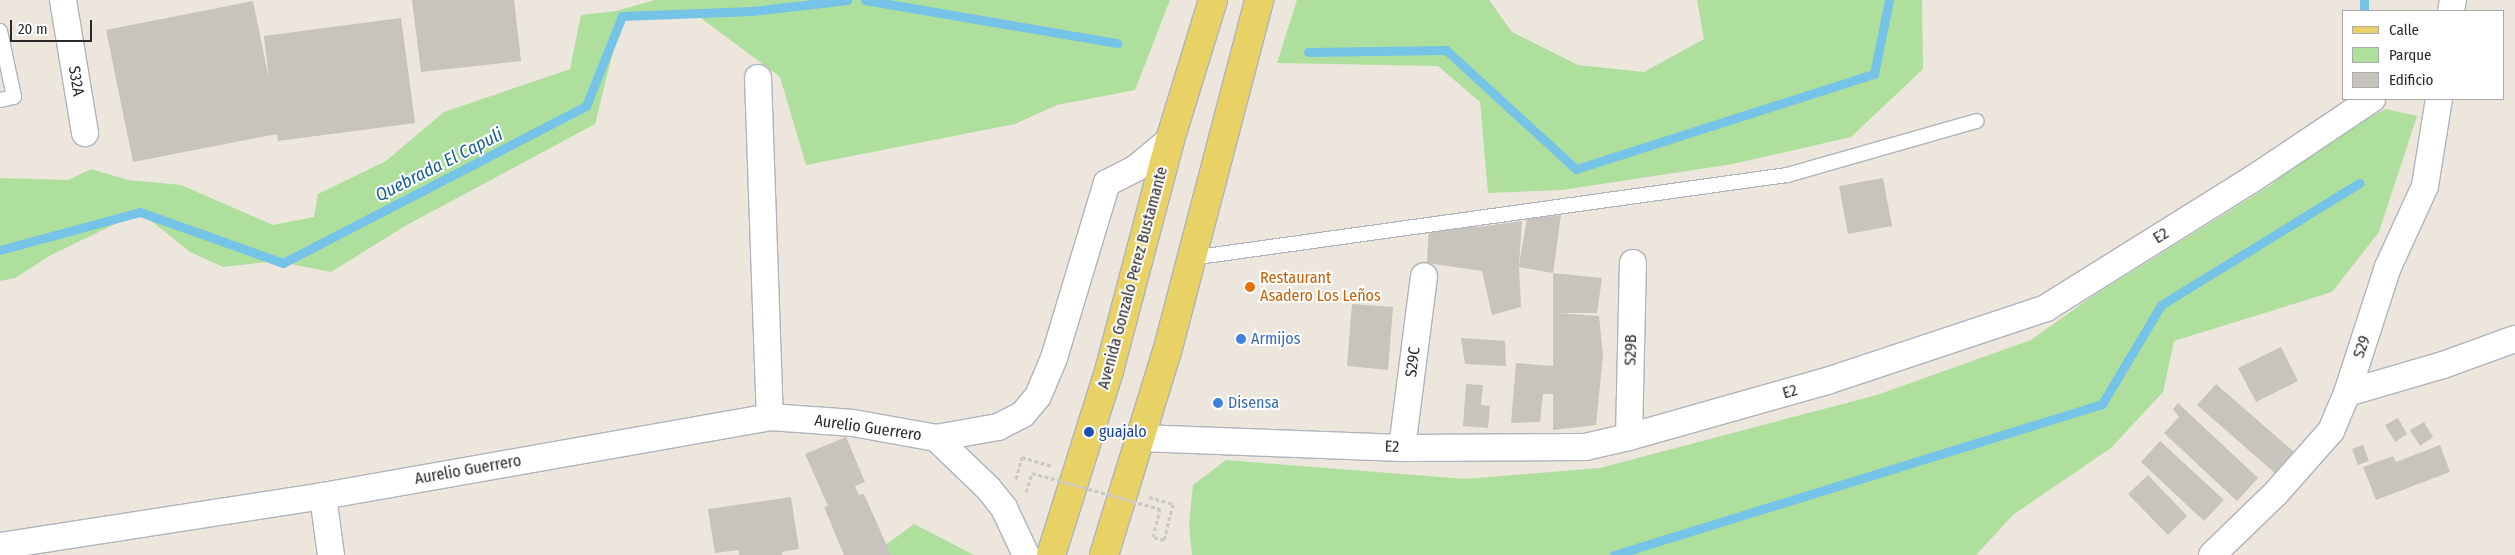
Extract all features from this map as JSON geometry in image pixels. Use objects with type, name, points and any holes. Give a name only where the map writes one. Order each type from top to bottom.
[{"type":"main road","name":"Avenida Gonzalo Perez Bustamante","points":[[1051,555],[1109,371],[1170,140],[1213,0]]},
{"type":"main road","points":[[1104,555],[1140,438],[1191,258],[1260,0]]},
{"type":"street","name":"S32A","points":[[63,0],[85,133]]},
{"type":"street","points":[[758,78],[770,416]]},
{"type":"street","name":"E2","points":[[1140,438],[1402,448],[1585,447],[1629,437],[1827,381],[2046,308],[2254,178],[2371,100]]},
{"type":"street","name":"S29","points":[[2212,555],[2276,493],[2330,431],[2348,393],[2388,267],[2425,186],[2438,100]]},
{"type":"street","name":"Aurelio Guerrero","points":[[0,546],[323,496],[770,416],[853,423],[936,438],[998,428],[1023,414],[1038,396],[1054,358],[1107,183],[1136,168],[1170,140]]},
{"type":"street","name":"S29B","points":[[1629,437],[1633,262]]},
{"type":"street","name":"S29C","points":[[1402,448],[1424,276]]},
{"type":"street","points":[[2348,393],[2443,365],[2515,338]]},
{"type":"street","name":"Aurelio Guerrero","points":[[936,438],[988,488],[1004,508],[1026,555]]},
{"type":"street","points":[[323,496],[331,555]]},
{"type":"lane","points":[[0,31],[14,97],[0,100]]},
{"type":"lane","points":[[1191,258],[1787,175],[1976,121]]},
{"type":"path","points":[[1032,473],[1160,509],[1153,537],[1164,540],[1174,504]]},
{"type":"green space","points":[[655,0],[1170,0],[1135,90],[1057,105],[1015,124],[806,165],[780,77],[694,13],[622,16],[595,124],[405,226],[331,272],[276,261],[223,267],[190,252],[140,212],[51,255],[15,278],[0,281],[0,178],[68,180],[91,169],[128,180],[181,185],[273,225],[314,217],[318,194],[386,161],[444,112],[570,69],[581,15],[616,11]]},
{"type":"green space","points":[[1297,0],[1489,0],[1512,32],[1578,65],[1644,72],[1704,39],[1697,0],[1922,0],[1923,69],[1851,137],[1733,164],[1562,190],[1488,193],[1480,102],[1438,66],[1277,63]]},
{"type":"green space","points":[[2386,109],[2417,116],[2379,232],[2332,292],[2174,341],[2163,392],[2111,448],[2014,514],[1976,555],[1192,555],[1189,526],[1193,485],[1226,460],[1465,479],[1600,468],[1877,395],[2031,340],[2093,296],[2271,185],[2335,133]]},
{"type":"green space","points":[[914,524],[974,555],[872,555]]},
{"type":"building","points":[[412,0],[514,0],[521,61],[421,72]]},
{"type":"building","points":[[253,1],[269,79],[264,36],[401,18],[415,123],[278,141],[277,134],[133,162],[106,30]]},
{"type":"building","points":[[1883,178],[1892,226],[1848,234],[1839,186]]},
{"type":"building","points":[[1561,215],[1553,273],[1519,267],[1521,307],[1492,315],[1482,271],[1427,263],[1429,225],[1478,227],[1522,221],[1519,265],[1527,219]]},
{"type":"building","points":[[1553,273],[1602,278],[1597,313],[1558,313],[1599,316],[1603,355],[1596,425],[1553,430],[1553,394],[1543,394],[1540,422],[1511,423],[1516,363],[1553,366]]},
{"type":"building","points":[[1352,304],[1393,307],[1388,370],[1347,366]]},
{"type":"building","points":[[1461,338],[1505,341],[1506,366],[1465,364]]},
{"type":"building","points":[[2281,347],[2298,381],[2256,402],[2238,368]]},
{"type":"building","points":[[1466,384],[1483,385],[1481,405],[1490,406],[1488,428],[1463,426]]},
{"type":"building","points":[[2216,384],[2294,452],[2276,474],[2197,405]]},
{"type":"building","points":[[2178,403],[2258,478],[2237,501],[2164,433],[2179,417],[2173,409]]},
{"type":"building","points":[[2398,418],[2407,434],[2395,442],[2385,425]]},
{"type":"building","points":[[2424,422],[2433,437],[2420,446],[2410,430]]},
{"type":"building","points":[[846,437],[865,482],[855,486],[859,495],[864,494],[891,555],[844,555],[824,507],[828,506],[805,454]]},
{"type":"building","points":[[2160,441],[2224,500],[2204,521],[2141,462]]},
{"type":"building","points":[[2363,445],[2369,461],[2358,465],[2352,449]]},
{"type":"building","points":[[2440,445],[2450,472],[2376,500],[2363,467],[2393,456],[2396,462]]},
{"type":"building","points":[[2148,475],[2187,516],[2168,535],[2128,494]]},
{"type":"building","points":[[791,497],[799,549],[782,552],[782,555],[739,555],[739,550],[715,553],[708,509]]},
{"type":"waterway","name":"Quebrada El Capuli","points":[[0,250],[140,212],[283,263],[586,106],[622,16],[752,11],[847,0]]},
{"type":"waterway","name":"Quebrada El Capuli","points":[[865,0],[1117,43]]},
{"type":"waterway","points":[[1308,52],[1446,50],[1576,169],[1874,74],[1889,0]]},
{"type":"waterway","points":[[2364,0],[2364,10]]},
{"type":"waterway","points":[[1614,555],[2102,404],[2161,305],[2359,183]]},
{"type":"place","name":"Restaurant Asadero Los Leños","points":[[1250,287]]},
{"type":"place","name":"Armijos","points":[[1241,339]]},
{"type":"place","name":"Disensa","points":[[1218,403]]},
{"type":"place","name":"guajalo","points":[[1089,432]]}]
